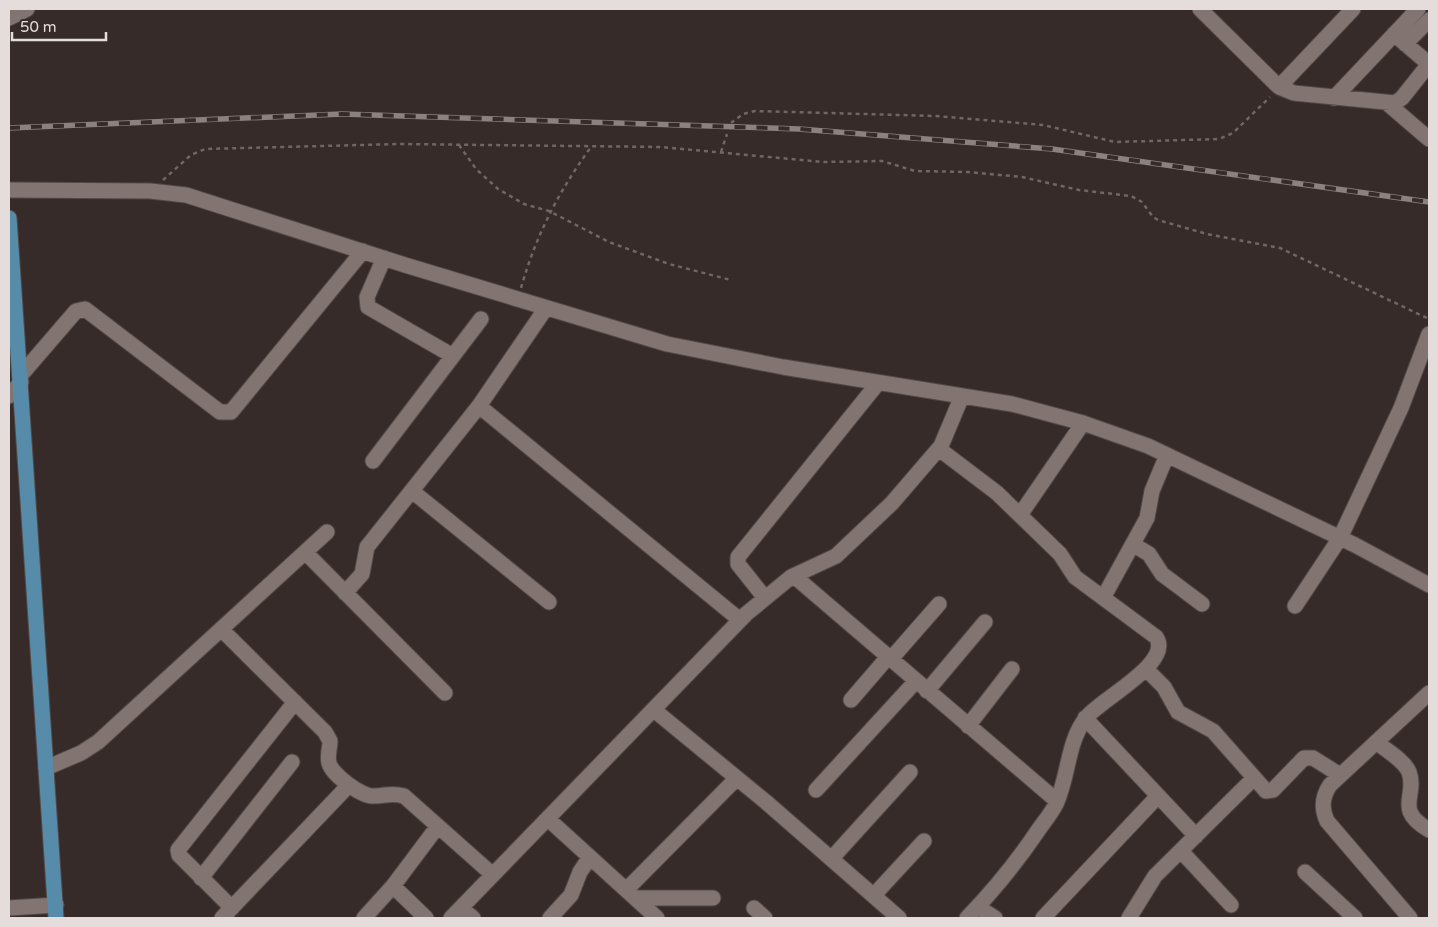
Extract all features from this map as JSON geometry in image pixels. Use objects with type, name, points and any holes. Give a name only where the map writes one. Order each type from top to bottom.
[{"type":"main road","points":[[9,218],[56,912]]},
{"type":"street","points":[[9,18],[27,9]]},
{"type":"street","points":[[1200,9],[1279,87],[1289,92],[1395,103],[1402,98],[1429,64],[1400,39]]},
{"type":"street","points":[[1279,87],[1353,9]]},
{"type":"street","points":[[1400,39],[1418,9]]},
{"type":"street","points":[[1334,98],[1400,39],[1429,20]]},
{"type":"street","points":[[1387,103],[1429,139]]},
{"type":"street","points":[[9,190],[168,192],[206,201],[384,258],[666,344],[878,383],[1012,404],[1083,423],[1134,440],[1167,455],[1340,538],[1429,585]]},
{"type":"street","points":[[9,396],[20,379],[76,311],[85,309],[220,412],[231,412],[363,251]]},
{"type":"street","points":[[384,258],[367,297],[368,307],[453,356]]},
{"type":"street","points":[[345,593],[362,574],[367,547],[479,406],[546,308]]},
{"type":"street","points":[[373,462],[482,319]]},
{"type":"street","points":[[1295,606],[1340,538],[1401,408],[1429,334]]},
{"type":"street","points":[[766,598],[738,564],[738,558],[878,383]]},
{"type":"street","points":[[474,918],[456,913],[740,620],[794,576],[830,560],[843,551],[892,503],[939,449],[962,396]]},
{"type":"street","points":[[479,406],[740,620]]},
{"type":"street","points":[[1020,515],[1083,423]]},
{"type":"street","points":[[939,449],[987,484],[1020,515],[1060,554],[1075,577],[1158,640],[1157,653],[1146,669],[1085,718],[1073,742],[1057,801],[1016,863],[967,918]]},
{"type":"street","points":[[1103,598],[1134,546],[1149,513],[1152,491],[1167,455]]},
{"type":"street","points":[[412,491],[549,602]]},
{"type":"street","points":[[46,768],[81,753],[98,742],[327,532]]},
{"type":"street","points":[[1134,546],[1149,554],[1162,574],[1202,604]]},
{"type":"street","points":[[305,552],[445,693]]},
{"type":"street","points":[[794,576],[1057,801]]},
{"type":"street","points":[[851,700],[939,604]]},
{"type":"street","points":[[816,790],[985,622]]},
{"type":"street","points":[[221,629],[325,732],[330,741],[329,766],[349,785],[358,793],[367,796],[392,793],[404,796],[493,875]]},
{"type":"street","points":[[968,726],[1012,669]]},
{"type":"street","points":[[1146,669],[1164,687],[1178,712],[1213,731],[1253,779],[1266,791],[1271,791],[1300,761],[1308,757],[1340,775]]},
{"type":"street","points":[[1410,918],[1327,821],[1323,812],[1324,793],[1340,775],[1429,693]]},
{"type":"street","points":[[295,702],[180,846],[179,855],[201,878],[227,913],[349,785]]},
{"type":"street","points":[[654,710],[832,858],[900,918]]},
{"type":"street","points":[[1085,718],[1196,836]]},
{"type":"street","points":[[1376,742],[1406,766],[1410,779],[1408,806],[1413,816],[1429,830]]},
{"type":"street","points":[[201,878],[292,762]]},
{"type":"street","points":[[832,858],[910,772]]},
{"type":"street","points":[[631,894],[737,778]]},
{"type":"street","points":[[1129,918],[1155,876],[1253,779]]},
{"type":"street","points":[[1043,918],[1158,796]]},
{"type":"street","points":[[548,819],[657,918]]},
{"type":"street","points":[[364,918],[393,886],[438,826]]},
{"type":"street","points":[[874,895],[924,841]]},
{"type":"street","points":[[1181,850],[1231,905]]},
{"type":"street","points":[[550,918],[571,895],[580,872],[590,857]]},
{"type":"street","points":[[1305,872],[1355,918]]},
{"type":"street","points":[[393,886],[426,918]]},
{"type":"street","points":[[631,894],[713,898]]},
{"type":"street","points":[[978,907],[995,918]]},
{"type":"street","points":[[9,908],[56,912]]},
{"type":"path","points":[[731,123],[743,114],[755,111],[936,116],[1043,124],[1115,142],[1219,139],[1233,133],[1279,87]]},
{"type":"path","points":[[721,152],[727,134]]},
{"type":"path","points":[[150,191],[191,155],[205,149],[459,145],[661,147],[823,162],[882,161],[915,171],[968,172],[1022,177],[1079,190],[1131,196],[1142,202],[1153,217],[1158,220],[1206,234],[1280,248],[1429,320]]},
{"type":"path","points":[[459,145],[476,169],[498,189],[524,204],[549,211],[626,248],[668,264],[730,280]]},
{"type":"path","points":[[518,299],[531,254],[549,211],[568,178],[591,147]]},
{"type":"railway","points":[[9,128],[342,114],[799,129],[1052,149],[1429,202]]}]
